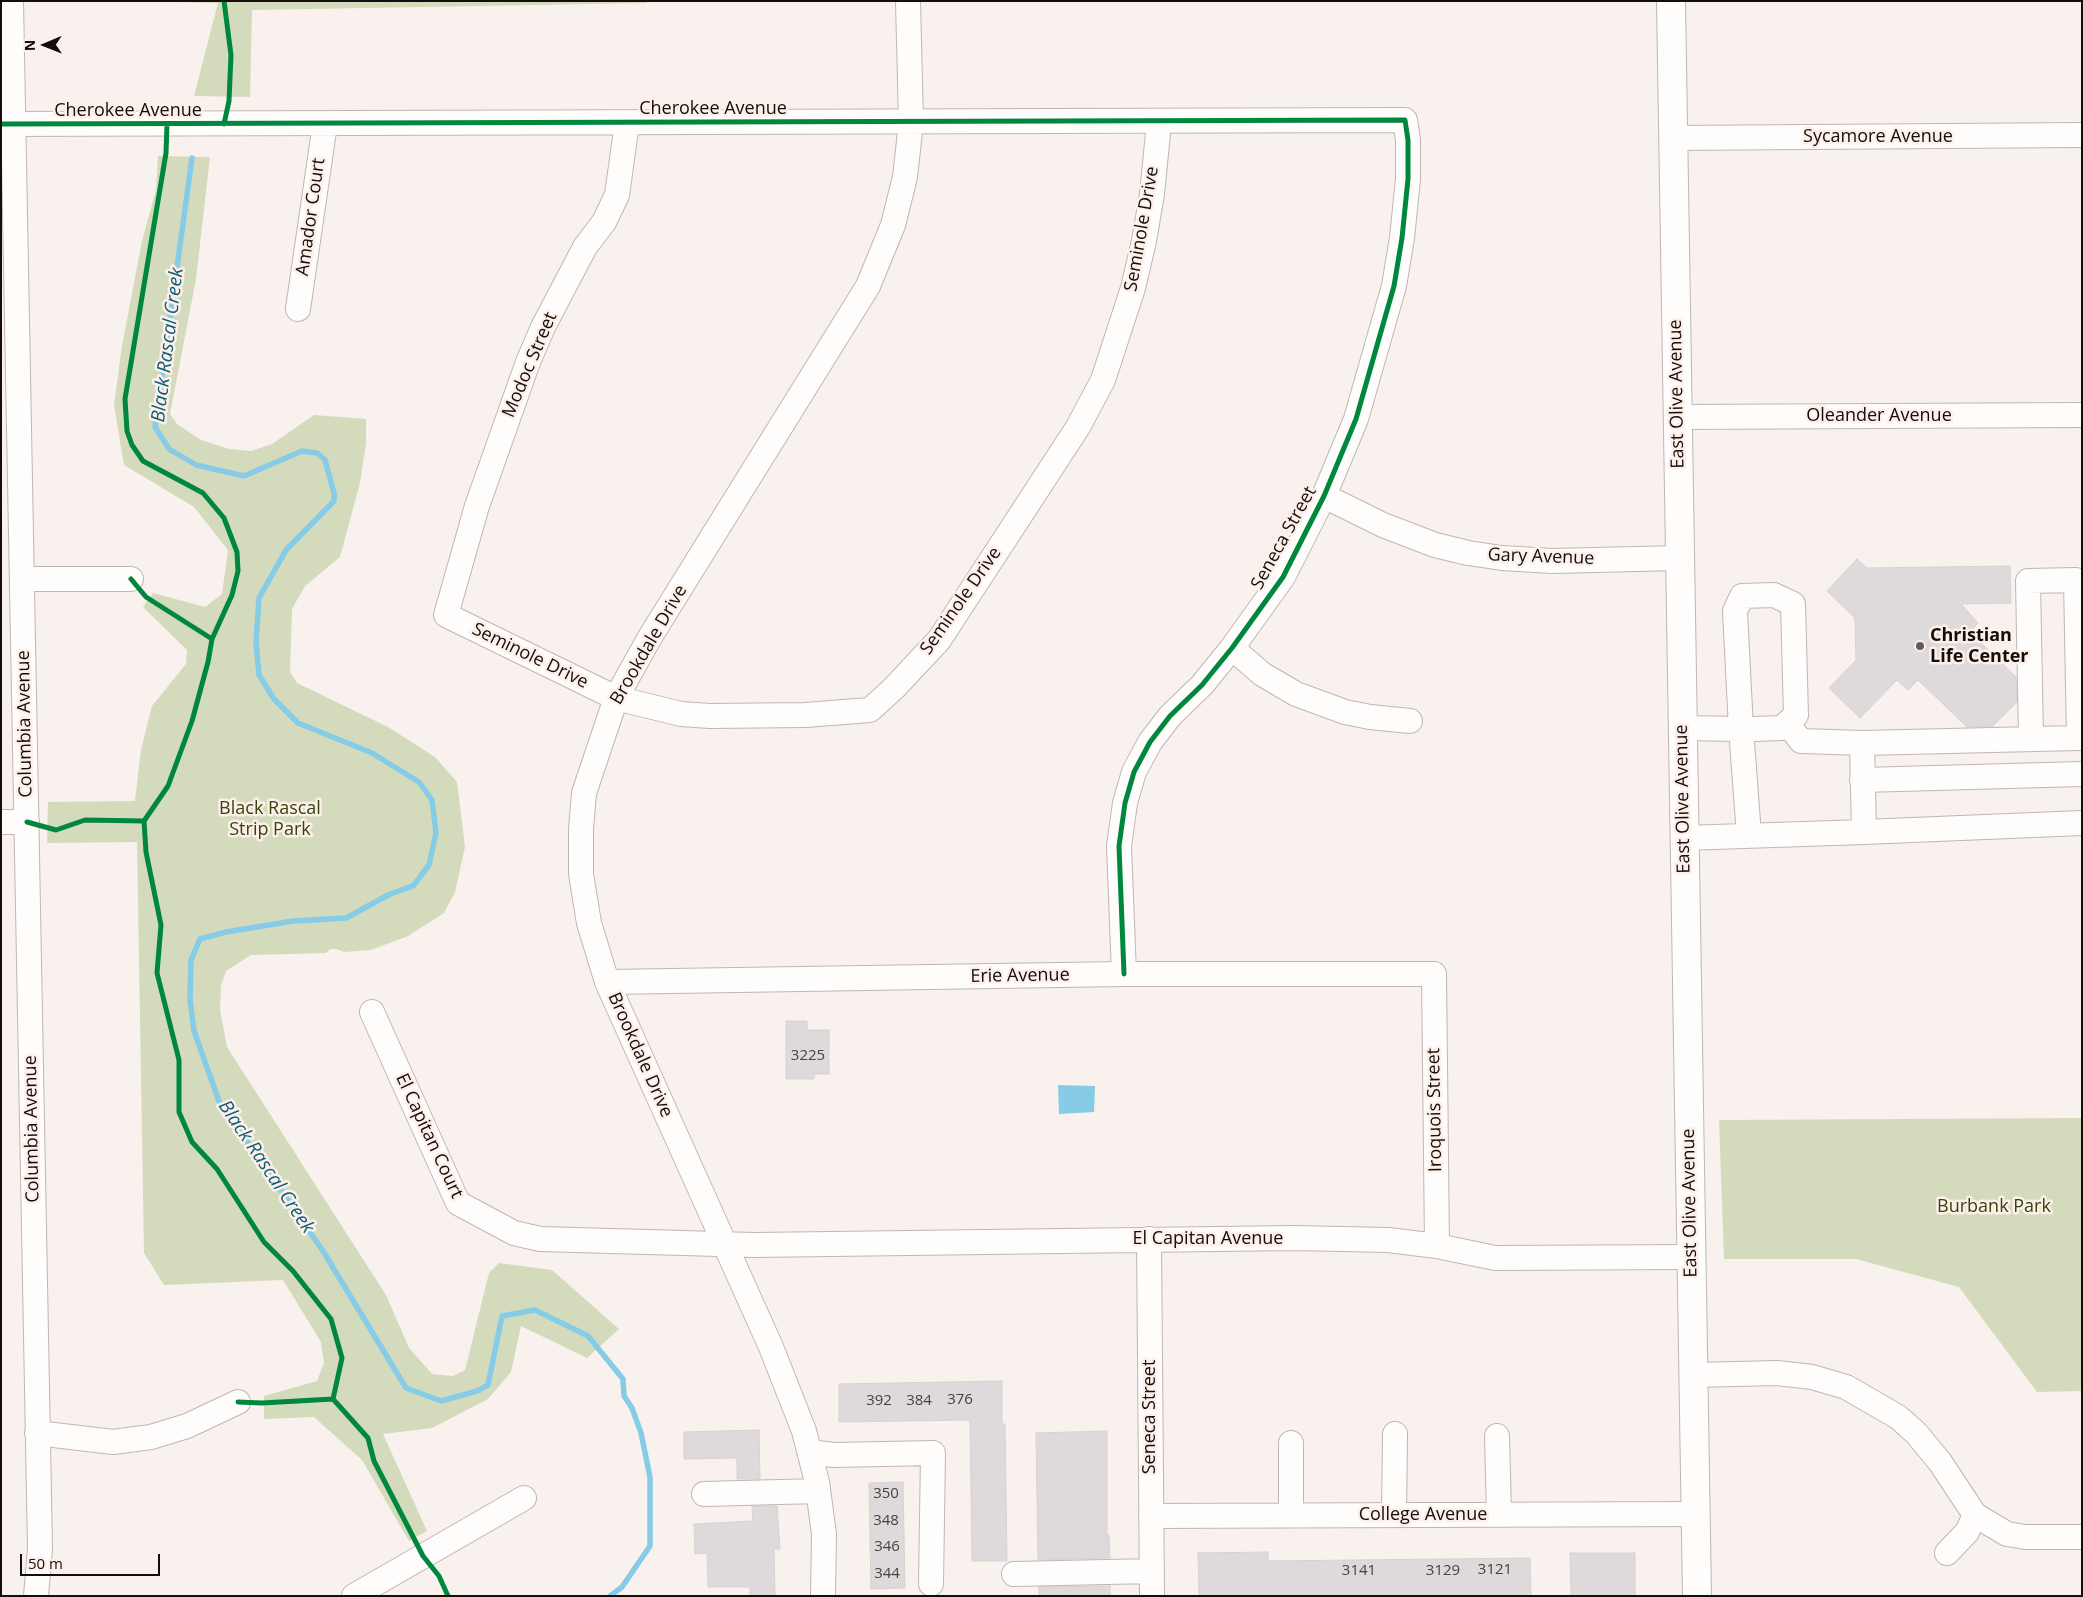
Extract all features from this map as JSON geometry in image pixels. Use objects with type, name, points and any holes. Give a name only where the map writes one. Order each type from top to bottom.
[{"type":"main road","name":"East Olive Avenue","points":[[1671,1],[1697,1596]]},
{"type":"street","name":"Columbia Avenue","points":[[11,1],[7,124],[22,579],[40,1548],[36,1596]]},
{"type":"street","name":"Brookdale Drive","points":[[823,1596],[824,1534],[818,1491],[804,1431],[771,1348],[607,982],[589,923],[581,874],[581,829],[584,793],[616,698],[650,637],[868,286],[893,225],[905,177],[911,123],[908,1]]},
{"type":"street","name":"Cherokee Avenue","points":[[7,124],[911,123],[1405,120],[1408,140]]},
{"type":"street","name":"Seminole Drive","points":[[446,615],[616,698],[681,714],[710,716],[805,715],[870,710],[894,688],[939,640],[1078,427],[1103,380],[1130,298],[1144,241],[1152,194],[1159,122]]},
{"type":"street","name":"Modoc Street","points":[[446,615],[477,506],[528,362],[547,319],[585,247],[604,222],[617,195],[627,123]]},
{"type":"street","name":"Amador Court","points":[[298,309],[325,124]]},
{"type":"street","name":"Sycamore Avenue","points":[[1674,138],[2082,135]]},
{"type":"street","name":"Seneca Street","points":[[1124,974],[1119,846],[1124,803],[1134,772],[1150,742],[1170,716],[1202,685],[1232,648],[1283,577],[1324,496],[1356,419],[1394,286],[1408,179],[1408,140]]},
{"type":"street","name":"Oleander Avenue","points":[[1677,417],[2082,415]]},
{"type":"street","name":"Gary Avenue","points":[[1324,496],[1383,525],[1435,545],[1468,553],[1502,558],[1552,561],[1679,558]]},
{"type":"street","points":[[22,579],[131,579]]},
{"type":"street","points":[[1787,723],[1801,740],[1862,743],[2079,738],[2076,580],[2028,581],[2031,739]]},
{"type":"street","points":[[1682,728],[1741,729],[1782,728],[1796,716],[1793,604],[1774,595],[1742,596],[1735,611],[1741,729],[1750,835]]},
{"type":"street","points":[[1232,648],[1262,674],[1296,694],[1345,712],[1370,717],[1410,721]]},
{"type":"street","points":[[1862,743],[1864,832]]},
{"type":"street","points":[[1862,780],[2082,774]]},
{"type":"street","points":[[1,822],[26,822]]},
{"type":"street","points":[[1684,838],[2082,823]]},
{"type":"street","name":"Erie Avenue","points":[[607,982],[1124,974],[1434,974]]},
{"type":"street","name":"Iroquois Street","points":[[1434,974],[1436,1246]]},
{"type":"street","name":"El Capitan Court","points":[[372,1012],[458,1203],[514,1233],[540,1239],[724,1243]]},
{"type":"street","name":"El Capitan Avenue","points":[[724,1243],[1294,1238],[1388,1240],[1436,1246],[1495,1258],[1691,1257]]},
{"type":"street","name":"Seneca Street","points":[[1149,1239],[1152,1596]]},
{"type":"street","points":[[1693,1375],[1777,1373],[1812,1377],[1846,1387],[1898,1417],[1916,1433],[1940,1462],[1975,1515],[2007,1534],[2025,1537],[2082,1537]]},
{"type":"street","points":[[37,1433],[113,1442],[151,1437],[188,1426],[238,1402]]},
{"type":"street","points":[[1394,1515],[1395,1434]]},
{"type":"street","points":[[1497,1436],[1499,1514]]},
{"type":"street","points":[[1291,1443],[1291,1516]]},
{"type":"street","points":[[810,1452],[833,1455],[933,1453],[931,1584]]},
{"type":"street","points":[[704,1494],[818,1491]]},
{"type":"street","points":[[354,1596],[524,1498]]},
{"type":"street","name":"College Avenue","points":[[1151,1516],[1696,1514]]},
{"type":"street","points":[[1947,1554],[1967,1532],[1975,1515]]},
{"type":"street","points":[[1014,1574],[1152,1571]]},
{"type":"green space","points":[[132,1],[647,1],[647,3],[252,10],[250,97],[194,96],[218,3]]},
{"type":"green space","name":"Black Rascal Strip Park","points":[[158,156],[210,157],[196,279],[170,414],[177,424],[201,440],[229,449],[251,451],[272,444],[314,415],[366,419],[366,443],[360,483],[340,557],[305,586],[292,609],[290,672],[297,683],[388,727],[435,757],[457,782],[465,847],[455,892],[444,913],[408,936],[371,950],[344,952],[330,949],[326,953],[251,955],[226,971],[221,985],[220,1010],[227,1047],[386,1295],[409,1348],[432,1374],[453,1376],[465,1370],[489,1273],[499,1263],[552,1270],[619,1329],[587,1358],[521,1326],[511,1372],[488,1399],[432,1428],[383,1434],[427,1531],[409,1541],[362,1460],[314,1417],[264,1419],[264,1396],[317,1381],[324,1363],[321,1342],[283,1280],[164,1285],[144,1253],[137,842],[47,843],[48,802],[135,801],[141,750],[152,706],[186,664],[187,650],[143,607],[153,593],[205,607],[222,594],[228,550],[194,507],[124,465],[114,405],[122,346],[142,241],[156,190]]},
{"type":"green space","name":"Burbank Park","points":[[2082,1118],[2082,1391],[2037,1392],[1959,1287],[1856,1259],[1724,1259],[1719,1120]]},
{"type":"water","points":[[1058,1085],[1095,1086],[1094,1112],[1059,1114]]},
{"type":"building","name":"Christian Life Center","points":[[1857,559],[1867,568],[2010,566],[2011,603],[1961,604],[1978,623],[1970,632],[2016,677],[2017,702],[1993,726],[1967,727],[1918,680],[1908,690],[1897,680],[1860,718],[1829,688],[1856,660],[1855,618],[1827,591]]},
{"type":"building","points":[[786,1021],[807,1021],[807,1030],[829,1030],[829,1074],[814,1074],[814,1079],[786,1079]]},
{"type":"building","points":[[1002,1381],[1002,1424],[1005,1424],[1007,1561],[972,1561],[970,1420],[839,1422],[839,1384]]},
{"type":"building","points":[[759,1430],[760,1479],[737,1479],[737,1458],[684,1459],[684,1432]]},
{"type":"building","points":[[1107,1431],[1107,1535],[1109,1535],[1110,1558],[1038,1560],[1036,1433]]},
{"type":"building","points":[[903,1482],[905,1588],[871,1589],[869,1483]]},
{"type":"building","points":[[752,1506],[777,1506],[780,1549],[774,1549],[775,1596],[750,1596],[750,1587],[708,1587],[707,1553],[695,1554],[694,1524],[753,1521]]},
{"type":"building","points":[[1268,1552],[1268,1561],[1530,1558],[1531,1596],[1199,1596],[1198,1553]]},
{"type":"building","points":[[1570,1553],[1635,1553],[1635,1596],[1571,1596]]},
{"type":"building","points":[[1110,1586],[1110,1596],[1039,1596],[1039,1587]]},
{"type":"waterway","name":"Black Rascal Creek","points":[[192,158],[155,427],[169,449],[196,465],[244,476],[302,451],[317,453],[325,460],[334,493],[334,501],[286,550],[259,598],[256,642],[259,675],[274,699],[298,723],[372,753],[419,782],[432,800],[436,833],[429,865],[413,886],[390,894],[346,918],[293,921],[226,932],[200,939],[191,960],[190,999],[194,1031],[219,1101],[323,1251],[406,1388],[441,1401],[477,1391],[488,1385],[502,1316],[535,1310],[588,1336],[623,1379],[624,1396],[632,1408],[641,1433],[650,1477],[650,1546],[622,1587],[610,1596]]},
{"type":"cycle path","points":[[224,1],[231,55],[229,101],[224,124]]},
{"type":"cycle path","points":[[1,124],[1405,120],[1408,140],[1408,179],[1402,238],[1394,286],[1356,419],[1324,496],[1283,577],[1232,648],[1202,685],[1170,716],[1150,742],[1134,772],[1125,803],[1119,846],[1124,974]]},
{"type":"cycle path","points":[[167,124],[166,153],[125,399],[127,431],[132,445],[143,461],[203,493],[224,518],[237,552],[238,571],[232,595],[212,639],[208,662],[192,721],[168,786],[144,821],[146,852],[161,925],[157,973],[179,1060],[179,1112],[192,1142],[217,1169],[264,1242],[293,1271],[331,1319],[342,1358],[333,1399],[368,1438],[374,1461],[423,1556],[439,1576],[448,1596]]},
{"type":"cycle path","points":[[131,579],[146,597],[212,639]]},
{"type":"cycle path","points":[[27,822],[56,830],[85,820],[144,821]]},
{"type":"cycle path","points":[[238,1402],[262,1403],[333,1399]]},
{"type":"place","name":"Christian Life Center","points":[[1920,646]]}]
